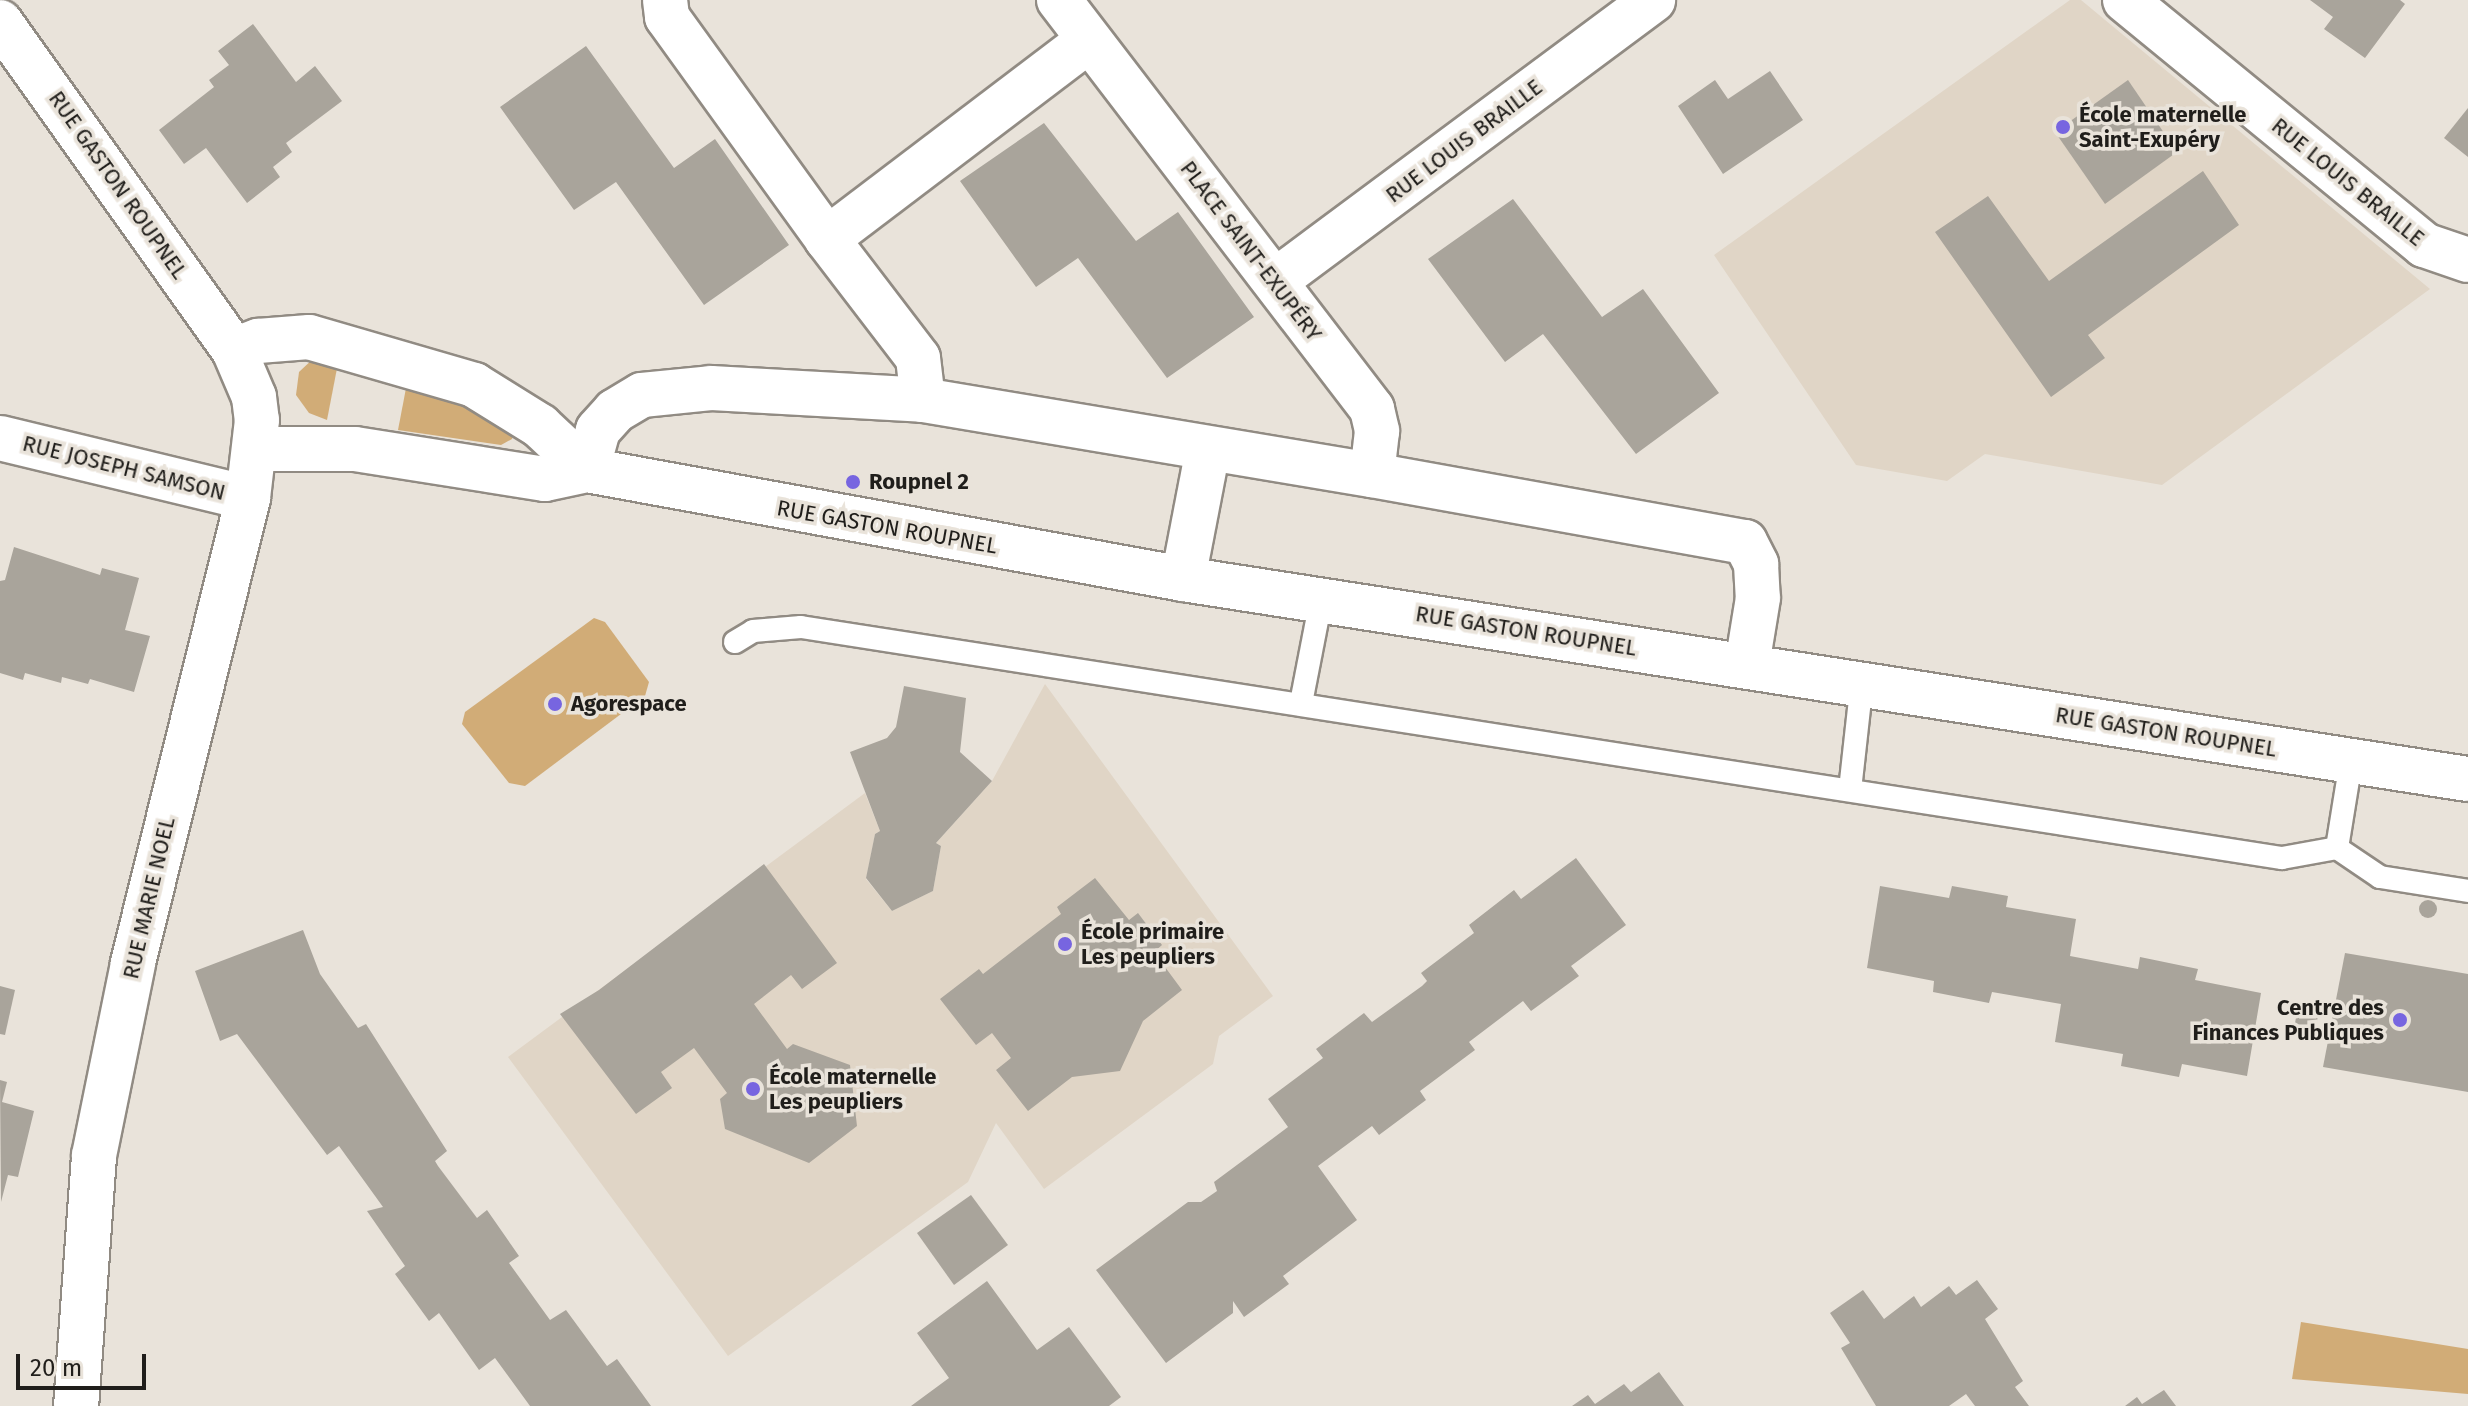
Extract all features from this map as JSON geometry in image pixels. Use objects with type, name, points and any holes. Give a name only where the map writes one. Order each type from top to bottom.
[{"type":"street","points":[[665,0],[667,17],[827,239],[918,358],[923,400]]},
{"type":"street","name":"PLACE SAINT-EXUPÉRY","points":[[1059,0],[1372,409],[1377,431],[1372,475]]},
{"type":"street","name":"RUE LOUIS BRAILLE","points":[[1275,281],[1653,0]]},
{"type":"street","name":"RUE LOUIS BRAILLE","points":[[2125,0],[2424,245],[2468,260]]},
{"type":"street","name":"RUE GASTON ROUPNEL","points":[[0,22],[234,350],[254,397]]},
{"type":"street","points":[[827,239],[1088,41]]},
{"type":"street","points":[[234,350],[258,341],[309,337],[474,385],[540,426],[587,470],[598,430],[615,411],[642,395],[711,388],[923,400],[1372,475],[1745,542],[1756,564],[1758,598],[1747,665]]},
{"type":"street","name":"RUE MARIE NOEL","points":[[76,1406],[94,1156],[136,949],[248,498],[256,449],[254,397]]},
{"type":"street","name":"RUE JOSEPH SAMSON","points":[[0,438],[248,498]]},
{"type":"street","name":"RUE GASTON ROUPNEL","points":[[256,449],[355,449],[545,479],[587,470],[1183,579],[1862,682],[2468,779]]},
{"type":"street","points":[[1183,579],[1208,449]]},
{"type":"lane","points":[[1301,703],[1321,600]]},
{"type":"lane","points":[[735,642],[753,631],[801,627],[2282,858],[2337,848],[2380,877],[2468,891]]},
{"type":"lane","points":[[1850,790],[1862,682]]},
{"type":"lane","points":[[2337,848],[2351,762]]},
{"type":"shaded area","name":"École maternelle Saint-Exupéry","points":[[2070,0],[2081,0],[2430,289],[2162,485],[1985,454],[1947,481],[1856,465],[1714,255]]},
{"type":"shaded area","points":[[315,357],[339,358],[327,420],[309,413],[296,395],[299,372]]},
{"type":"shaded area","points":[[407,383],[464,405],[514,432],[512,439],[501,445],[398,430]]},
{"type":"shaded area","name":"Agorespace","points":[[594,618],[605,622],[649,682],[645,696],[525,786],[509,783],[462,724],[465,712]]},
{"type":"shaded area","points":[[1045,684],[1273,996],[1219,1036],[1213,1064],[1044,1189],[996,1123],[968,1182],[728,1356],[508,1057],[865,793],[880,831],[875,834],[866,879],[892,911],[933,891],[941,846],[936,843],[992,781]]},
{"type":"shaded area","points":[[2301,1322],[2468,1349],[2468,1394],[2292,1379]]},
{"type":"building","points":[[2310,0],[2400,0],[2405,4],[2365,58],[2324,29],[2333,17]]},
{"type":"building","points":[[253,24],[296,82],[315,66],[342,101],[286,143],[292,152],[273,167],[280,177],[247,203],[206,148],[184,164],[159,130],[214,87],[209,80],[229,65],[218,51]]},
{"type":"building","points":[[586,46],[674,168],[715,139],[789,245],[704,305],[616,182],[574,210],[500,107]]},
{"type":"building","points":[[1770,71],[1803,120],[1723,174],[1678,106],[1715,80],[1728,99]]},
{"type":"building","points":[[2128,80],[2177,152],[2105,204],[2055,132]]},
{"type":"building","points":[[2468,108],[2468,157],[2444,138]]},
{"type":"building","points":[[1044,123],[1136,241],[1178,212],[1254,317],[1167,378],[1078,258],[1036,287],[960,181]]},
{"type":"building","points":[[2203,171],[2239,225],[2088,335],[2105,358],[2051,397],[1935,232],[1988,196],[2049,281]]},
{"type":"building","points":[[1513,199],[1602,317],[1643,289],[1719,393],[1636,454],[1543,334],[1505,362],[1428,259]]},
{"type":"building","points":[[14,547],[100,575],[102,568],[139,578],[125,630],[150,636],[134,692],[90,679],[88,684],[62,677],[61,683],[25,673],[23,680],[0,673],[0,581],[5,580]]},
{"type":"building","points":[[904,686],[966,698],[960,752],[992,781],[936,843],[941,846],[933,891],[892,911],[866,878],[875,834],[880,831],[850,752],[887,738],[896,727]]},
{"type":"building","points":[[1576,858],[1626,925],[1571,966],[1579,976],[1531,1011],[1523,1001],[1469,1042],[1475,1050],[1420,1091],[1426,1100],[1379,1135],[1372,1126],[1318,1166],[1357,1220],[1283,1276],[1289,1284],[1244,1317],[1233,1301],[1233,1313],[1166,1363],[1096,1270],[1188,1202],[1201,1202],[1217,1191],[1214,1182],[1288,1127],[1268,1099],[1323,1058],[1316,1049],[1364,1013],[1372,1022],[1422,986],[1427,981],[1421,973],[1474,933],[1469,925],[1514,890],[1521,899]]},
{"type":"building","points":[[764,864],[837,963],[802,989],[791,975],[754,1004],[787,1049],[793,1044],[850,1065],[857,1126],[809,1163],[725,1129],[720,1099],[727,1093],[694,1048],[661,1072],[672,1088],[636,1114],[560,1014],[599,990]]},
{"type":"building","points":[[1095,878],[1129,920],[1138,913],[1162,945],[1154,952],[1182,990],[1143,1021],[1120,1071],[1072,1077],[1028,1111],[996,1070],[1011,1058],[992,1033],[976,1045],[940,999],[979,969],[983,974],[1061,914],[1057,907]]},
{"type":"building","points":[[1880,886],[1949,898],[1952,886],[2008,896],[2006,907],[2076,919],[2070,956],[2138,969],[2140,957],[2198,969],[2195,980],[2261,993],[2247,1076],[2182,1064],[2179,1077],[2121,1066],[2123,1054],[2055,1042],[2061,1004],[1992,992],[1989,1003],[1933,992],[1934,981],[1867,968]]},
{"type":"building","points":[[2428,900],[2437,909],[2428,918],[2419,909]]},
{"type":"building","points":[[303,930],[320,974],[358,1028],[366,1024],[447,1151],[435,1161],[438,1166],[477,1218],[487,1210],[519,1256],[509,1263],[550,1320],[566,1310],[607,1366],[617,1359],[651,1406],[530,1406],[495,1358],[479,1370],[439,1313],[429,1321],[395,1274],[405,1266],[367,1211],[383,1207],[339,1146],[327,1155],[237,1034],[220,1041],[195,971]]},
{"type":"building","name":"Centre des Finances Publiques","points":[[2345,953],[2468,974],[2468,1092],[2323,1067]]},
{"type":"building","points":[[0,986],[15,990],[5,1035],[0,1034]]},
{"type":"building","points":[[2297,1012],[2318,1016],[2314,1039],[2293,1034]]},
{"type":"building","points":[[0,1080],[7,1082],[2,1102],[34,1111],[18,1177],[8,1175],[1,1202]]},
{"type":"building","points":[[971,1195],[1008,1245],[954,1285],[917,1233]]},
{"type":"building","points":[[1977,1280],[1998,1309],[1985,1319],[2023,1381],[2015,1387],[2029,1406],[1975,1406],[1966,1394],[1949,1406],[1876,1406],[1841,1348],[1850,1343],[1830,1313],[1863,1290],[1884,1319],[1914,1296],[1921,1307],[1949,1286],[1956,1295]]},
{"type":"building","points":[[987,1281],[1037,1350],[1069,1327],[1121,1397],[1109,1406],[911,1406],[949,1378],[917,1333]]},
{"type":"building","points":[[1659,1372],[1684,1406],[1572,1406],[1588,1395],[1595,1404],[1624,1384],[1631,1392]]},
{"type":"building","points":[[2164,1390],[2176,1406],[2125,1406],[2137,1397],[2142,1404]]},
{"type":"place","name":"École maternelle Saint-Exupéry","points":[[2063,127]]},
{"type":"place","name":"Roupnel 2","points":[[853,482]]},
{"type":"place","name":"Agorespace","points":[[555,704]]},
{"type":"place","name":"École primaire Les peupliers","points":[[1065,944]]},
{"type":"place","name":"Centre des Finances Publiques","points":[[2400,1020]]},
{"type":"place","name":"École maternelle Les peupliers","points":[[753,1089]]}]
